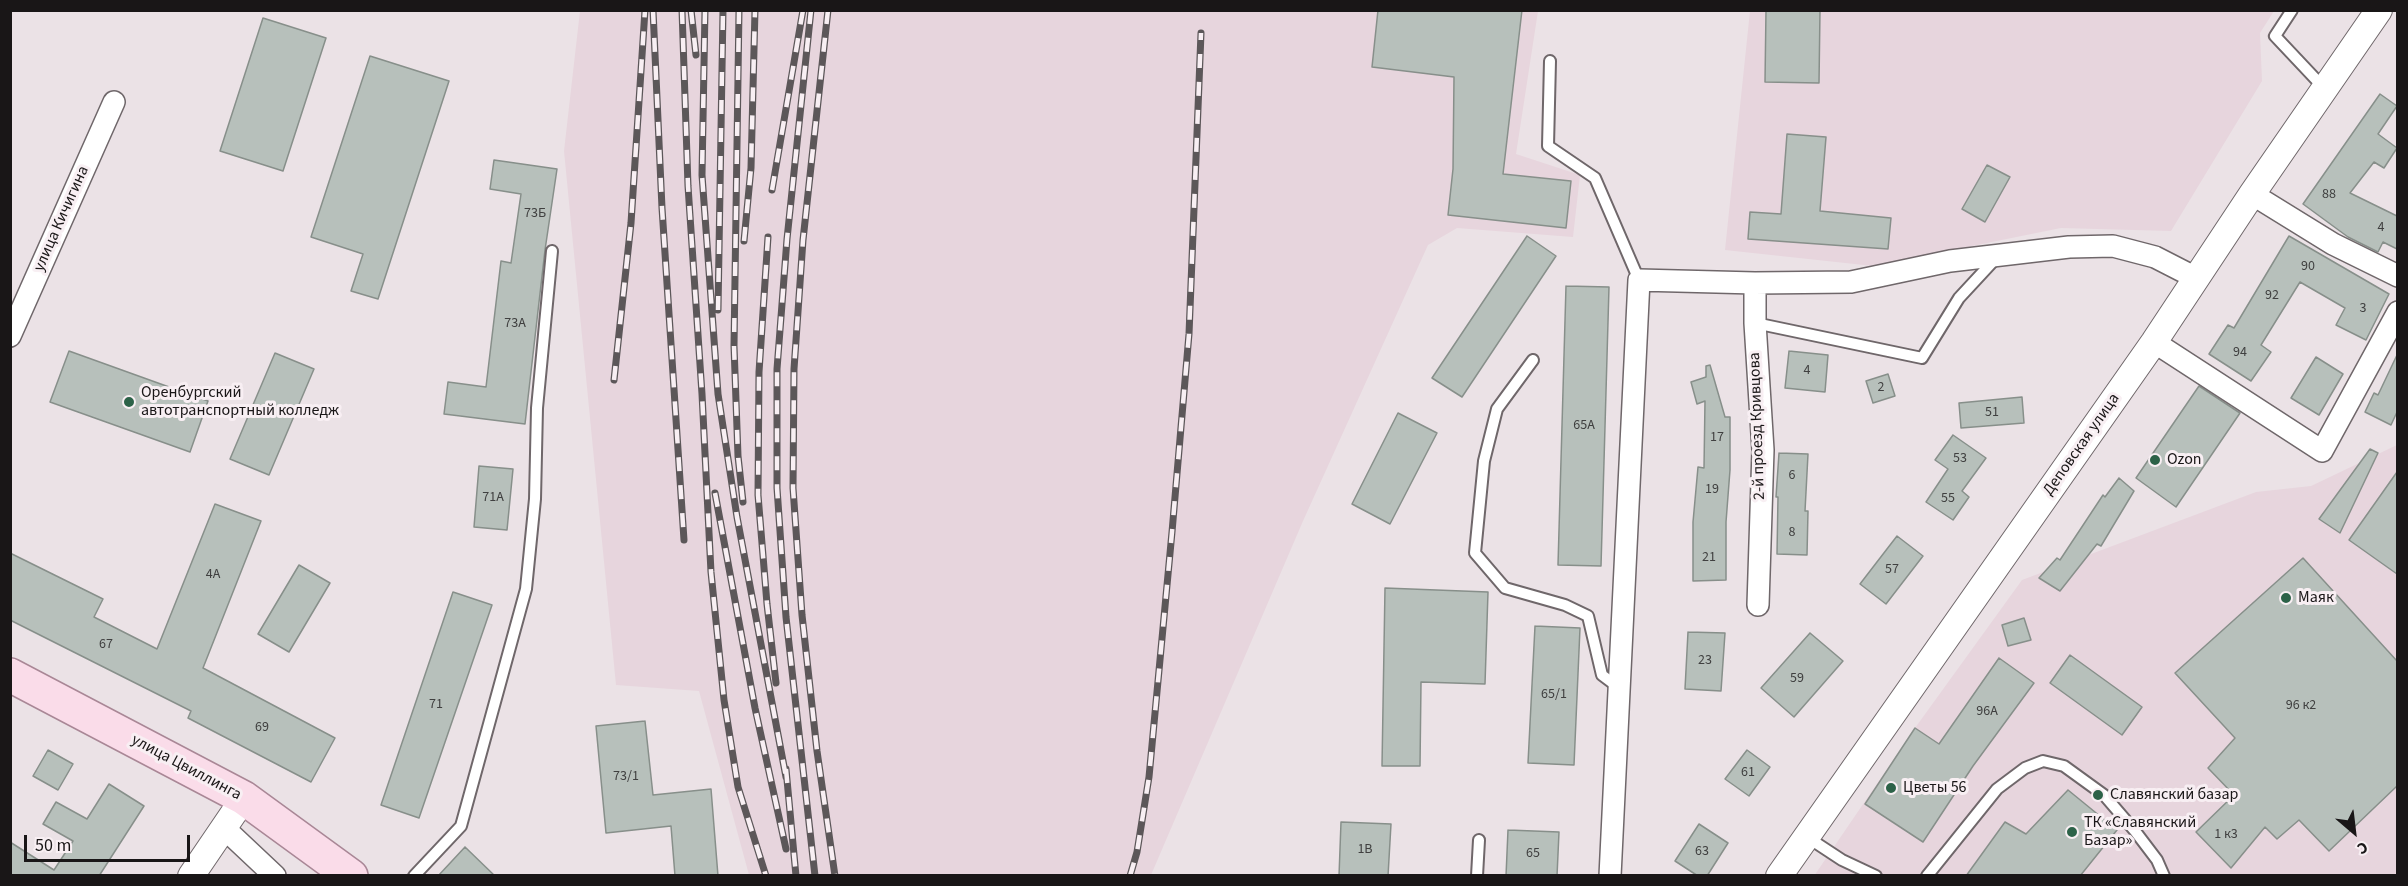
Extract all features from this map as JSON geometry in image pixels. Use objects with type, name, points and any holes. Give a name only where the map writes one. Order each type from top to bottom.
[{"type":"main road","name":"улица Цвиллинга","points":[[10,675],[244,798],[351,876]]},
{"type":"street","name":"Деповская улица","points":[[1779,876],[2154,342],[2252,194],[2379,10]]},
{"type":"street","name":"улица Кичигина","points":[[10,336],[114,102]]},
{"type":"street","points":[[2252,194],[2333,244],[2397,276]]},
{"type":"street","points":[[1610,876],[1639,280],[1755,283],[1851,282],[1950,261],[2069,247],[2113,246],[2155,257],[2196,278]]},
{"type":"street","name":"2-й проезд Кривцова","points":[[1755,283],[1755,323],[1763,450],[1758,605]]},
{"type":"street","points":[[2154,342],[2322,451],[2397,312]]},
{"type":"street","points":[[191,876],[244,798]]},
{"type":"street","points":[[224,828],[275,876]]},
{"type":"lane","points":[[2292,10],[2275,36],[2325,89]]},
{"type":"lane","points":[[1550,61],[1548,146],[1595,178],[1639,280]]},
{"type":"lane","points":[[414,876],[461,826],[526,589],[535,499],[537,408],[552,251]]},
{"type":"lane","points":[[1755,323],[1922,358],[1959,298],[1997,257]]},
{"type":"lane","points":[[1533,360],[1497,409],[1484,460],[1475,553],[1505,588],[1565,605],[1588,616],[1602,675],[1618,687]]},
{"type":"lane","points":[[1926,876],[1997,789],[2025,768],[2043,761],[2064,766],[2104,795],[2146,845],[2157,860],[2164,876]]},
{"type":"lane","points":[[1806,837],[1842,860],[1876,876]]},
{"type":"lane","points":[[1477,876],[1479,840]]},
{"type":"shaded area","points":[[580,11],[1538,11],[1516,154],[1580,175],[1573,237],[1457,228],[1428,245],[1303,521],[1151,875],[749,875],[699,691],[616,685],[564,151]]},
{"type":"shaded area","points":[[1750,11],[2274,11],[2260,33],[2262,81],[2171,231],[2061,228],[1873,266],[1725,250]]},
{"type":"shaded area","points":[[2397,445],[2397,875],[1814,876],[1915,728],[2022,580],[2256,492],[2311,486]]},
{"type":"building","points":[[1378,10],[1522,10],[1503,174],[1571,181],[1566,228],[1448,215],[1453,169],[1454,77],[1372,67]]},
{"type":"building","points":[[1766,10],[1820,10],[1819,83],[1765,82]]},
{"type":"building","points":[[263,18],[326,38],[283,171],[220,151]]},
{"type":"building","points":[[370,56],[449,81],[378,299],[351,291],[363,254],[311,237]]},
{"type":"building","points":[[2380,94],[2397,106],[2378,134],[2397,148],[2384,168],[2374,162],[2350,193],[2397,216],[2397,249],[2383,242],[2378,252],[2348,237],[2303,204]]},
{"type":"building","points":[[1787,134],[1826,137],[1820,211],[1891,218],[1888,249],[1748,239],[1750,212],[1781,214]]},
{"type":"building","points":[[494,160],[557,169],[545,250],[525,424],[444,414],[448,382],[486,387],[501,261],[511,263],[521,194],[490,189]]},
{"type":"building","points":[[1987,165],[2010,177],[1985,222],[1962,209]]},
{"type":"building","points":[[1527,236],[1556,256],[1462,397],[1432,378]]},
{"type":"building","points":[[2289,236],[2389,294],[2366,340],[2336,325],[2345,308],[2300,282],[2261,345],[2271,352],[2251,381],[2209,354],[2228,325],[2234,328]]},
{"type":"building","points":[[1566,286],[1609,287],[1601,566],[1558,565]]},
{"type":"building","name":"Оренбургский автотранспортный колледж","points":[[69,351],[208,401],[190,452],[50,402]]},
{"type":"building","points":[[1789,351],[1828,355],[1825,392],[1785,388]]},
{"type":"building","points":[[275,353],[314,369],[269,475],[230,459]]},
{"type":"building","points":[[2397,355],[2397,412],[2391,425],[2365,412],[2374,393],[2378,395]]},
{"type":"building","points":[[2316,357],[2343,374],[2319,415],[2291,398]]},
{"type":"building","points":[[1710,365],[1725,417],[1730,417],[1726,580],[1693,581],[1693,522],[1698,467],[1704,468],[1705,401],[1697,404],[1691,382],[1706,377],[1706,366]]},
{"type":"building","points":[[1888,374],[1895,396],[1873,403],[1866,381]]},
{"type":"building","points":[[2199,386],[2240,413],[2176,507],[2136,478]]},
{"type":"building","points":[[2022,397],[2024,423],[1961,428],[1959,403]]},
{"type":"building","points":[[1398,413],[1437,433],[1390,524],[1352,504]]},
{"type":"building","points":[[1953,435],[1986,458],[1962,491],[1969,497],[1953,520],[1926,502],[1948,469],[1935,460]]},
{"type":"building","points":[[2370,449],[2378,453],[2340,533],[2319,519]]},
{"type":"building","points":[[1779,453],[1808,454],[1805,511],[1808,511],[1807,555],[1777,554],[1778,497],[1776,497]]},
{"type":"building","points":[[479,466],[513,469],[507,530],[474,527]]},
{"type":"building","points":[[2397,472],[2397,574],[2349,540]]},
{"type":"building","points":[[2119,478],[2134,491],[2101,546],[2097,544],[2060,591],[2039,578],[2057,558],[2060,560],[2103,495],[2105,497]]},
{"type":"building","points":[[215,504],[261,521],[203,668],[335,738],[311,782],[188,718],[191,711],[10,620],[10,553],[103,599],[94,617],[157,649]]},
{"type":"building","points":[[1897,536],[1923,556],[1886,604],[1860,584]]},
{"type":"building","points":[[2303,558],[2397,661],[2397,786],[2329,851],[2299,820],[2277,839],[2265,827],[2231,868],[2196,832],[2234,795],[2208,768],[2235,738],[2175,673]]},
{"type":"building","points":[[299,565],[330,583],[289,652],[258,634]]},
{"type":"building","points":[[1385,588],[1488,592],[1485,684],[1421,682],[1420,766],[1382,766]]},
{"type":"building","points":[[453,592],[492,605],[419,818],[381,805]]},
{"type":"building","points":[[2024,618],[2031,640],[2008,646],[2002,625]]},
{"type":"building","points":[[1535,626],[1580,628],[1574,765],[1528,763]]},
{"type":"building","points":[[1688,632],[1725,633],[1721,691],[1685,689]]},
{"type":"building","points":[[1810,633],[1843,661],[1794,717],[1761,688]]},
{"type":"building","points":[[2070,655],[2142,707],[2122,735],[2050,683]]},
{"type":"building","points":[[1999,658],[2034,683],[1973,766],[1923,842],[1865,804],[1915,728],[1939,744]]},
{"type":"building","points":[[645,721],[653,795],[711,789],[718,876],[675,876],[671,826],[606,833],[596,726]]},
{"type":"building","points":[[48,750],[73,764],[58,790],[33,776]]},
{"type":"building","points":[[1747,750],[1770,767],[1749,796],[1725,779]]},
{"type":"building","points":[[109,784],[144,806],[99,876],[10,876],[10,842],[54,870],[73,841],[43,824],[56,802],[87,819]]},
{"type":"building","name":"ТК «Славянский Базар»","points":[[2068,790],[2117,830],[2080,876],[1966,876],[2005,822],[2026,834]]},
{"type":"building","points":[[1341,822],[1391,824],[1388,876],[1339,876]]},
{"type":"building","points":[[1699,824],[1728,843],[1707,876],[1698,876],[1675,861]]},
{"type":"building","points":[[1508,830],[1559,832],[1557,876],[1506,876]]},
{"type":"building","points":[[465,847],[495,876],[438,876]]},
{"type":"railway","points":[[614,380],[631,223],[645,10]]},
{"type":"railway","points":[[653,10],[662,208],[684,540]]},
{"type":"railway","points":[[682,10],[688,186],[711,572],[724,700],[738,787],[766,876]]},
{"type":"railway","points":[[691,10],[696,55]]},
{"type":"railway","points":[[705,10],[702,175],[718,394],[737,517],[786,777]]},
{"type":"railway","points":[[718,310],[723,10]]},
{"type":"railway","points":[[739,10],[734,346],[738,456],[743,502]]},
{"type":"railway","points":[[744,241],[751,168],[755,10]]},
{"type":"railway","points":[[772,190],[803,10]]},
{"type":"railway","points":[[811,10],[787,239],[777,369],[777,488],[786,617],[815,876]]},
{"type":"railway","points":[[828,10],[803,240],[794,369],[793,488],[802,615],[817,751],[835,876]]},
{"type":"railway","points":[[1130,876],[1137,852],[1149,777],[1189,334],[1201,33]]},
{"type":"railway","points":[[768,237],[759,372],[758,495],[776,683]]},
{"type":"railway","points":[[715,493],[755,708],[786,849]]},
{"type":"railway","points":[[786,769],[796,876]]},
{"type":"place","name":"Оренбургский автотранспортный колледж","points":[[129,402]]},
{"type":"place","name":"Ozon","points":[[2155,460]]},
{"type":"place","name":"Маяк","points":[[2286,598]]},
{"type":"place","name":"Цветы 56","points":[[1891,788]]},
{"type":"place","name":"Славянский базар","points":[[2098,795]]},
{"type":"place","name":"ТК «Славянский Базар»","points":[[2072,832]]}]
